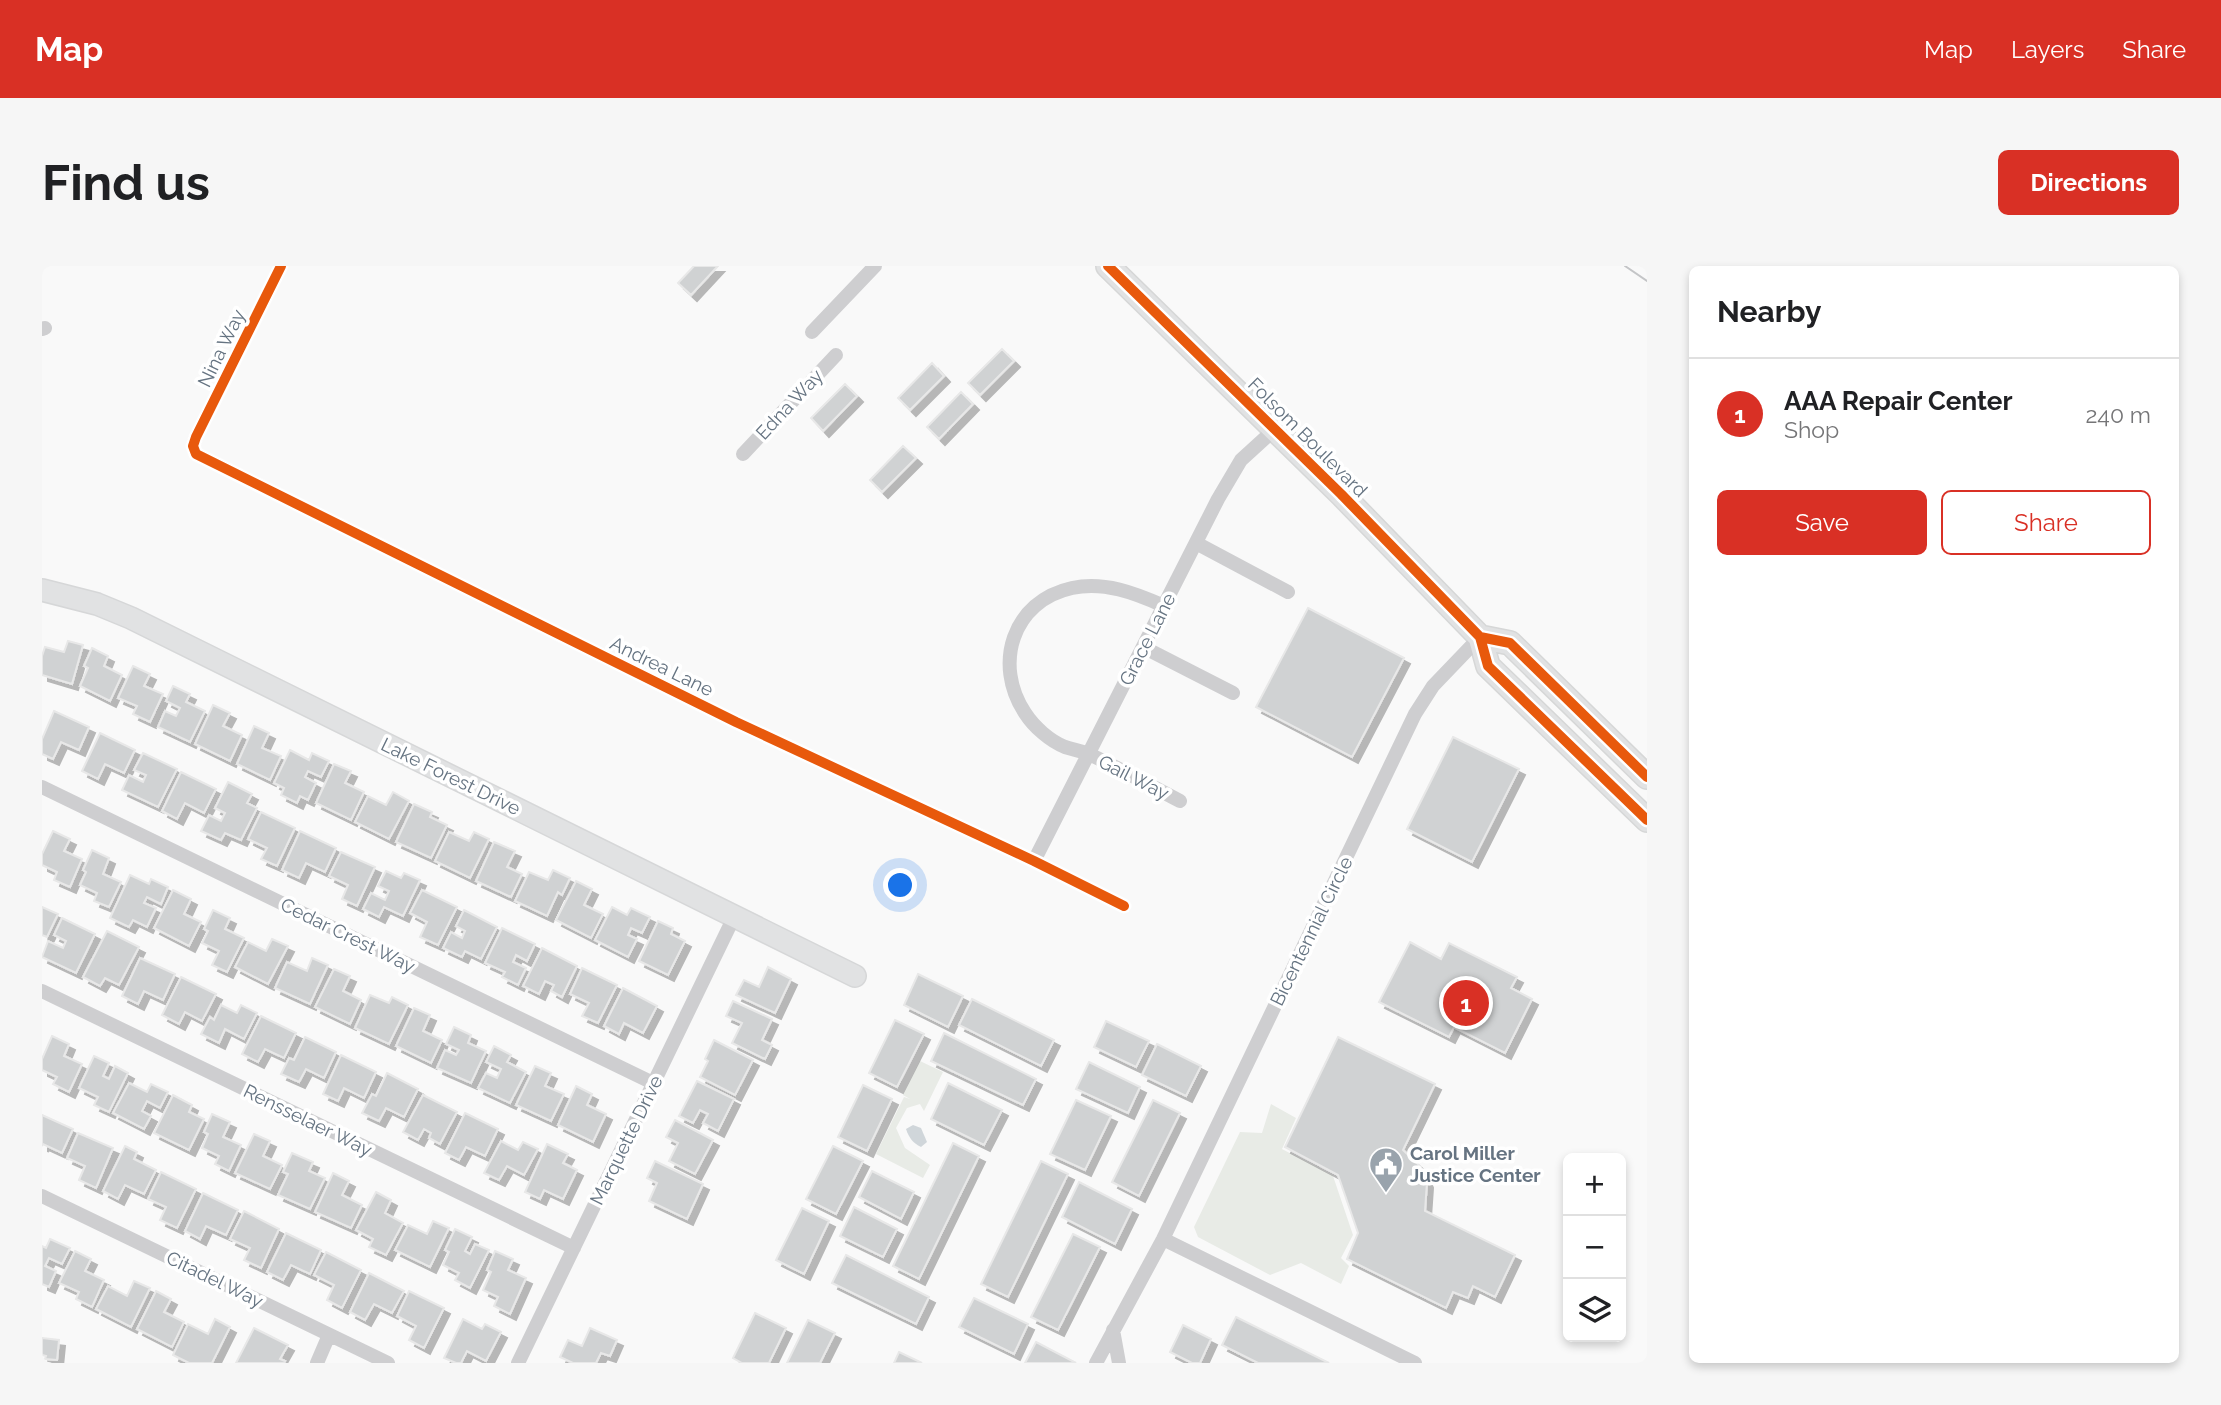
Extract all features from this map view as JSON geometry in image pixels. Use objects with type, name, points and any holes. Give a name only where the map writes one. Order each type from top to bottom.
[{"type":"main road","name":"Folsom Boulevard","points":[[1108,266],[1275,429],[1480,637],[1488,666],[1647,820]]},
{"type":"main road","points":[[1480,637],[1510,643],[1647,777]]},
{"type":"street","name":"Nina Way","points":[[193,446],[281,266]]},
{"type":"street","points":[[813,332],[875,266]]},
{"type":"street","name":"Edna Way","points":[[743,454],[836,355]]},
{"type":"street","name":"Grace Lane","points":[[1034,861],[1241,460],[1275,429]]},
{"type":"street","name":"Andrea Lane","points":[[193,446],[196,454],[227,471],[736,722],[1124,906]]},
{"type":"street","points":[[1196,543],[1288,592]]},
{"type":"street","name":"Gail Way","points":[[1164,606],[1117,589],[1092,586],[1071,588],[1051,595],[1034,607],[1020,623],[1011,642],[1009,667],[1014,692],[1025,714],[1043,733],[1064,747],[1088,754],[1180,801]]},
{"type":"street","name":"Lake Forest Drive","points":[[42,590],[97,604],[131,618],[855,976]]},
{"type":"street","name":"Bicentennial Circle","points":[[1096,1363],[1163,1239],[1415,714],[1433,686],[1480,637]]},
{"type":"street","points":[[1143,647],[1233,693]]},
{"type":"street","name":"Cedar Crest Way","points":[[42,787],[653,1083]]},
{"type":"street","name":"Marquette Drive","points":[[518,1363],[734,917]]},
{"type":"street","name":"Rensselaer Way","points":[[42,991],[574,1248]]},
{"type":"street","name":"Citadel Way","points":[[42,1196],[388,1363]]},
{"type":"street","points":[[1163,1239],[1415,1363]]},
{"type":"street","points":[[1113,1330],[1119,1363]]},
{"type":"street","points":[[317,1363],[329,1335]]},
{"type":"shaded area","points":[[920,1061],[943,1072],[924,1111],[920,1104],[907,1108],[896,1128],[905,1148],[930,1165],[923,1178],[876,1154],[904,1097],[910,1099],[903,1095]]},
{"type":"shaded area","points":[[1271,1104],[1296,1118],[1282,1149],[1333,1176],[1353,1235],[1341,1258],[1349,1266],[1341,1284],[1301,1263],[1270,1275],[1198,1237],[1194,1227],[1240,1132],[1262,1133]]},
{"type":"shaded area","points":[[913,1125],[921,1128],[927,1142],[921,1147],[908,1135],[906,1129]]},
{"type":"building","points":[[694,266],[718,266],[691,295],[678,283]]},
{"type":"building","points":[[1002,349],[1014,361],[980,395],[968,383]]},
{"type":"building","points":[[932,363],[944,376],[910,410],[898,398]]},
{"type":"building","points":[[845,384],[857,396],[823,431],[811,418]]},
{"type":"building","points":[[961,392],[973,404],[939,439],[927,427]]},
{"type":"building","points":[[903,446],[916,458],[882,492],[870,480]]},
{"type":"building","points":[[1308,608],[1404,658],[1352,757],[1256,707]]},
{"type":"building","points":[[68,641],[83,645],[72,684],[42,675],[45,647],[64,652]]},
{"type":"building","points":[[92,648],[108,656],[104,666],[122,675],[110,701],[80,686],[88,668],[84,666]]},
{"type":"building","points":[[133,666],[150,674],[144,686],[163,694],[150,722],[133,714],[137,706],[118,698]]},
{"type":"building","points":[[173,686],[190,694],[186,702],[205,711],[190,742],[158,727],[165,711],[176,716],[180,708],[166,701]]},
{"type":"building","points":[[213,705],[230,713],[223,726],[242,735],[230,761],[195,744]]},
{"type":"building","points":[[54,711],[89,727],[79,750],[61,742],[53,759],[42,754],[42,739]]},
{"type":"building","points":[[254,726],[269,733],[262,748],[281,756],[270,780],[237,764]]},
{"type":"building","points":[[100,733],[135,750],[124,773],[105,764],[98,779],[82,771]]},
{"type":"building","points":[[1453,737],[1519,769],[1472,862],[1407,829]]},
{"type":"building","points":[[290,750],[309,760],[312,753],[329,761],[321,777],[308,771],[305,777],[316,783],[308,800],[300,796],[297,803],[281,795],[284,788],[274,783]]},
{"type":"building","points":[[143,753],[177,769],[158,807],[122,790],[129,775],[143,782],[146,775],[134,770]]},
{"type":"building","points":[[334,764],[351,771],[345,783],[364,792],[351,820],[316,803]]},
{"type":"building","points":[[181,772],[216,789],[204,813],[185,803],[177,819],[162,811]]},
{"type":"building","points":[[228,782],[252,794],[247,803],[257,808],[241,840],[225,833],[221,840],[201,831],[209,815],[221,821],[225,813],[215,808]]},
{"type":"building","points":[[393,792],[409,801],[389,839],[355,822],[368,796],[386,805]]},
{"type":"building","points":[[414,804],[432,812],[430,817],[447,825],[431,858],[396,842]]},
{"type":"building","points":[[261,812],[295,828],[277,866],[261,859],[267,848],[248,839]]},
{"type":"building","points":[[53,831],[70,839],[64,851],[82,859],[70,887],[54,880],[57,872],[42,865],[42,854]]},
{"type":"building","points":[[300,831],[336,848],[325,872],[306,863],[299,878],[282,870]]},
{"type":"building","points":[[449,832],[469,841],[474,832],[489,839],[470,878],[435,861]]},
{"type":"building","points":[[494,842],[515,851],[507,867],[522,874],[511,897],[476,881]]},
{"type":"building","points":[[92,850],[109,858],[103,874],[121,882],[109,907],[94,901],[97,893],[80,885]]},
{"type":"building","points":[[341,852],[375,867],[357,906],[342,899],[348,885],[329,876]]},
{"type":"building","points":[[553,870],[570,878],[562,895],[558,892],[547,916],[515,901],[529,872],[548,880]]},
{"type":"building","points":[[386,871],[401,878],[404,873],[420,880],[403,916],[384,907],[379,917],[363,909],[371,893],[385,900],[389,891],[378,886]]},
{"type":"building","points":[[130,875],[149,884],[151,879],[168,887],[161,904],[147,897],[144,903],[156,908],[147,927],[133,920],[129,927],[110,918]]},
{"type":"building","points":[[576,881],[592,889],[584,905],[603,914],[591,938],[556,920]]},
{"type":"building","points":[[173,890],[191,899],[184,914],[201,922],[189,946],[154,928]]},
{"type":"building","points":[[422,890],[457,907],[438,945],[420,937],[427,922],[410,913]]},
{"type":"building","points":[[42,907],[58,914],[47,937],[42,935]]},
{"type":"building","points":[[612,907],[627,915],[631,908],[650,917],[642,933],[631,928],[628,935],[637,939],[628,957],[595,940]]},
{"type":"building","points":[[213,910],[230,918],[225,929],[244,938],[227,972],[212,965],[219,951],[202,943],[208,931],[204,929]]},
{"type":"building","points":[[464,910],[497,927],[481,959],[465,951],[462,957],[443,948],[451,932],[462,938],[465,931],[456,926]]},
{"type":"building","points":[[62,918],[95,934],[76,973],[42,957],[48,941],[63,948],[66,941],[54,935]]},
{"type":"building","points":[[658,921],[673,928],[671,934],[685,941],[668,975],[639,961]]},
{"type":"building","points":[[502,928],[535,944],[527,961],[516,955],[513,962],[526,968],[518,985],[502,977],[505,972],[485,963]]},
{"type":"building","points":[[107,931],[139,947],[119,985],[105,978],[100,986],[83,977]]},
{"type":"building","points":[[272,939],[288,946],[268,984],[235,967],[248,942],[266,951]]},
{"type":"building","points":[[1410,942],[1441,959],[1449,943],[1517,977],[1511,988],[1532,999],[1505,1053],[1454,1027],[1449,1037],[1379,1002]]},
{"type":"building","points":[[542,948],[577,966],[562,997],[551,991],[554,985],[545,981],[539,994],[523,986]]},
{"type":"building","points":[[140,958],[175,974],[163,1000],[144,991],[138,1004],[122,996]]},
{"type":"building","points":[[312,958],[328,965],[310,1004],[275,988],[287,962],[307,971]]},
{"type":"building","points":[[768,967],[791,979],[775,1013],[736,995],[744,980],[759,987]]},
{"type":"building","points":[[582,968],[617,985],[598,1023],[582,1016],[589,1003],[570,994]]},
{"type":"building","points":[[334,969],[350,976],[343,991],[361,1000],[350,1024],[315,1007]]},
{"type":"building","points":[[918,974],[963,996],[948,1027],[904,1005]]},
{"type":"building","points":[[181,977],[216,994],[202,1021],[185,1012],[179,1024],[162,1015]]},
{"type":"building","points":[[623,988],[657,1006],[643,1033],[624,1023],[619,1034],[604,1026]]},
{"type":"building","points":[[370,995],[389,1003],[392,997],[408,1005],[389,1044],[355,1028]]},
{"type":"building","points":[[972,999],[1054,1040],[1041,1066],[959,1025]]},
{"type":"building","points":[[733,1001],[772,1019],[762,1040],[772,1045],[765,1059],[732,1043],[742,1023],[726,1016]]},
{"type":"building","points":[[221,1005],[237,1013],[241,1005],[257,1013],[244,1039],[225,1029],[219,1043],[201,1034],[210,1017],[214,1020]]},
{"type":"building","points":[[414,1008],[430,1015],[423,1031],[442,1040],[431,1063],[396,1046]]},
{"type":"building","points":[[261,1016],[296,1033],[284,1058],[265,1049],[258,1062],[242,1054]]},
{"type":"building","points":[[895,1020],[924,1034],[897,1087],[869,1073]]},
{"type":"building","points":[[1106,1021],[1149,1041],[1136,1067],[1094,1047]]},
{"type":"building","points":[[454,1027],[471,1035],[468,1043],[486,1051],[471,1083],[437,1068],[445,1050],[456,1055],[459,1050],[446,1044]]},
{"type":"building","points":[[944,1033],[1036,1079],[1023,1105],[931,1061]]},
{"type":"building","points":[[52,1036],[69,1044],[64,1056],[82,1064],[69,1092],[53,1084],[57,1077],[42,1070],[42,1059]]},
{"type":"building","points":[[305,1037],[336,1052],[324,1078],[306,1069],[299,1082],[281,1074],[289,1058],[294,1060]]},
{"type":"building","points":[[1338,1037],[1435,1084],[1403,1150],[1420,1166],[1427,1182],[1425,1211],[1515,1255],[1495,1297],[1473,1286],[1468,1298],[1453,1292],[1446,1308],[1347,1259],[1358,1233],[1338,1175],[1285,1147]]},
{"type":"building","points":[[714,1040],[753,1060],[735,1095],[700,1077]]},
{"type":"building","points":[[1157,1044],[1201,1066],[1186,1096],[1142,1075]]},
{"type":"building","points":[[494,1046],[511,1055],[507,1062],[526,1072],[510,1103],[478,1088],[486,1073],[497,1078],[501,1069],[486,1062]]},
{"type":"building","points":[[341,1055],[376,1072],[364,1098],[344,1088],[338,1101],[323,1094]]},
{"type":"building","points":[[94,1056],[109,1063],[103,1076],[109,1079],[115,1066],[128,1073],[109,1112],[94,1105],[98,1097],[79,1088]]},
{"type":"building","points":[[1089,1062],[1140,1087],[1128,1113],[1076,1089]]},
{"type":"building","points":[[535,1066],[551,1073],[545,1086],[564,1094],[551,1121],[516,1105]]},
{"type":"building","points":[[387,1073],[418,1089],[404,1117],[386,1108],[379,1121],[362,1113],[372,1094],[376,1096]]},
{"type":"building","points":[[697,1081],[734,1099],[718,1131],[703,1123],[708,1114],[700,1110],[693,1123],[679,1116]]},
{"type":"building","points":[[129,1083],[147,1092],[151,1084],[168,1092],[160,1108],[147,1101],[142,1111],[151,1116],[144,1129],[113,1113]]},
{"type":"building","points":[[948,1083],[1002,1110],[984,1145],[931,1119]]},
{"type":"building","points":[[863,1085],[892,1099],[867,1151],[838,1137]]},
{"type":"building","points":[[576,1086],[592,1094],[587,1105],[606,1114],[593,1142],[558,1125]]},
{"type":"building","points":[[173,1095],[192,1105],[189,1112],[204,1119],[189,1150],[154,1133]]},
{"type":"building","points":[[423,1095],[457,1112],[440,1144],[429,1138],[431,1133],[424,1129],[418,1140],[403,1132]]},
{"type":"building","points":[[1076,1100],[1111,1116],[1085,1170],[1050,1154]]},
{"type":"building","points":[[1153,1100],[1180,1113],[1139,1196],[1112,1182]]},
{"type":"building","points":[[465,1113],[498,1129],[485,1156],[466,1147],[459,1160],[445,1153]]},
{"type":"building","points":[[212,1114],[230,1122],[223,1137],[241,1145],[229,1171],[215,1164],[219,1156],[202,1148],[208,1134],[204,1132]]},
{"type":"building","points":[[42,1115],[73,1129],[62,1153],[43,1144],[42,1146]]},
{"type":"building","points":[[675,1120],[713,1140],[695,1174],[669,1161],[678,1143],[666,1137]]},
{"type":"building","points":[[78,1133],[113,1148],[96,1188],[79,1180],[85,1166],[67,1158]]},
{"type":"building","points":[[254,1134],[270,1141],[263,1156],[282,1165],[270,1189],[235,1173]]},
{"type":"building","points":[[501,1141],[518,1150],[523,1142],[538,1149],[524,1175],[507,1166],[499,1180],[484,1173]]},
{"type":"building","points":[[953,1143],[979,1156],[919,1279],[893,1266]]},
{"type":"building","points":[[547,1144],[568,1154],[563,1163],[577,1170],[563,1199],[544,1190],[540,1199],[525,1192]]},
{"type":"building","points":[[125,1146],[137,1152],[134,1159],[156,1170],[144,1194],[125,1185],[118,1199],[103,1191]]},
{"type":"building","points":[[833,1146],[863,1161],[836,1214],[806,1199]]},
{"type":"building","points":[[292,1153],[313,1162],[309,1171],[325,1178],[310,1209],[278,1195],[288,1174],[283,1172]]},
{"type":"building","points":[[655,1161],[703,1184],[687,1219],[649,1201],[657,1183],[647,1178]]},
{"type":"building","points":[[1041,1161],[1068,1174],[1008,1297],[981,1284]]},
{"type":"building","points":[[872,1171],[914,1192],[901,1219],[859,1197]]},
{"type":"building","points":[[161,1172],[196,1189],[177,1228],[160,1220],[166,1207],[148,1199]]},
{"type":"building","points":[[333,1173],[349,1181],[342,1195],[362,1205],[351,1228],[315,1212]]},
{"type":"building","points":[[1079,1182],[1132,1209],[1115,1244],[1062,1217]]},
{"type":"building","points":[[376,1192],[391,1200],[385,1213],[403,1223],[386,1255],[369,1247],[373,1239],[356,1230]]},
{"type":"building","points":[[203,1193],[238,1210],[226,1235],[206,1226],[200,1239],[185,1231]]},
{"type":"building","points":[[854,1207],[897,1229],[883,1257],[840,1236]]},
{"type":"building","points":[[802,1208],[829,1221],[804,1274],[776,1260]]},
{"type":"building","points":[[244,1211],[279,1229],[261,1268],[244,1260],[250,1248],[230,1239]]},
{"type":"building","points":[[433,1221],[449,1228],[430,1267],[395,1250],[408,1225],[427,1234]]},
{"type":"building","points":[[455,1229],[472,1237],[465,1251],[470,1254],[475,1244],[489,1250],[470,1288],[455,1280],[459,1273],[443,1265],[449,1252],[445,1250]]},
{"type":"building","points":[[286,1233],[321,1250],[310,1274],[291,1265],[283,1280],[267,1272]]},
{"type":"building","points":[[1073,1234],[1100,1247],[1058,1330],[1031,1317]]},
{"type":"building","points":[[50,1239],[70,1248],[62,1264],[49,1258],[45,1266],[56,1271],[49,1287],[42,1284],[42,1246],[46,1248]]},
{"type":"building","points":[[75,1251],[91,1259],[85,1271],[104,1280],[92,1307],[76,1299],[79,1292],[59,1283]]},
{"type":"building","points":[[495,1251],[513,1259],[508,1270],[526,1278],[510,1314],[494,1306],[498,1297],[483,1290],[491,1272],[487,1270]]},
{"type":"building","points":[[326,1252],[361,1270],[342,1308],[327,1300],[334,1285],[314,1275]]},
{"type":"building","points":[[846,1255],[929,1297],[916,1324],[832,1283]]},
{"type":"building","points":[[369,1273],[404,1291],[392,1313],[374,1304],[365,1320],[350,1312]]},
{"type":"building","points":[[134,1281],[150,1288],[131,1327],[96,1309],[108,1286],[127,1296]]},
{"type":"building","points":[[156,1291],[171,1299],[164,1312],[184,1322],[172,1347],[137,1329]]},
{"type":"building","points":[[409,1291],[444,1308],[424,1348],[409,1340],[416,1326],[397,1316]]},
{"type":"building","points":[[974,1298],[1028,1324],[1014,1354],[959,1327]]},
{"type":"building","points":[[755,1313],[786,1328],[769,1363],[742,1363],[733,1358]]},
{"type":"building","points":[[1236,1317],[1329,1363],[1258,1363],[1222,1345]]},
{"type":"building","points":[[215,1319],[230,1327],[212,1363],[189,1363],[173,1355],[188,1324],[208,1334]]},
{"type":"building","points":[[463,1319],[482,1329],[485,1324],[501,1332],[486,1361],[467,1351],[461,1363],[444,1358]]},
{"type":"building","points":[[808,1320],[835,1333],[820,1363],[787,1363]]},
{"type":"building","points":[[1183,1325],[1211,1339],[1200,1363],[1192,1363],[1170,1352]]},
{"type":"building","points":[[254,1328],[288,1345],[280,1359],[285,1361],[284,1363],[236,1363]]},
{"type":"building","points":[[590,1328],[617,1340],[610,1356],[601,1353],[596,1363],[573,1363],[560,1357],[568,1340],[582,1346]]},
{"type":"building","points":[[42,1338],[59,1340],[57,1360],[45,1359],[46,1356],[42,1355]]},
{"type":"building","points":[[1036,1342],[1076,1363],[1025,1363]]},
{"type":"building","points":[[899,1352],[922,1363],[894,1363]]},
{"type":"tram line","points":[[1625,266],[1647,281]]},
{"type":"cycle path","points":[[281,266],[196,437],[193,446],[196,454],[736,722],[1124,906]]},
{"type":"cycle path","points":[[1108,266],[1341,494],[1480,637],[1488,666],[1647,820]]},
{"type":"cycle path","points":[[1480,637],[1510,643],[1647,777]]},
{"type":"place","name":"AAA Repair Center","points":[[1466,1003]]},
{"type":"place","name":"Carol Miller Justice Center","points":[[1386,1194]]}]
